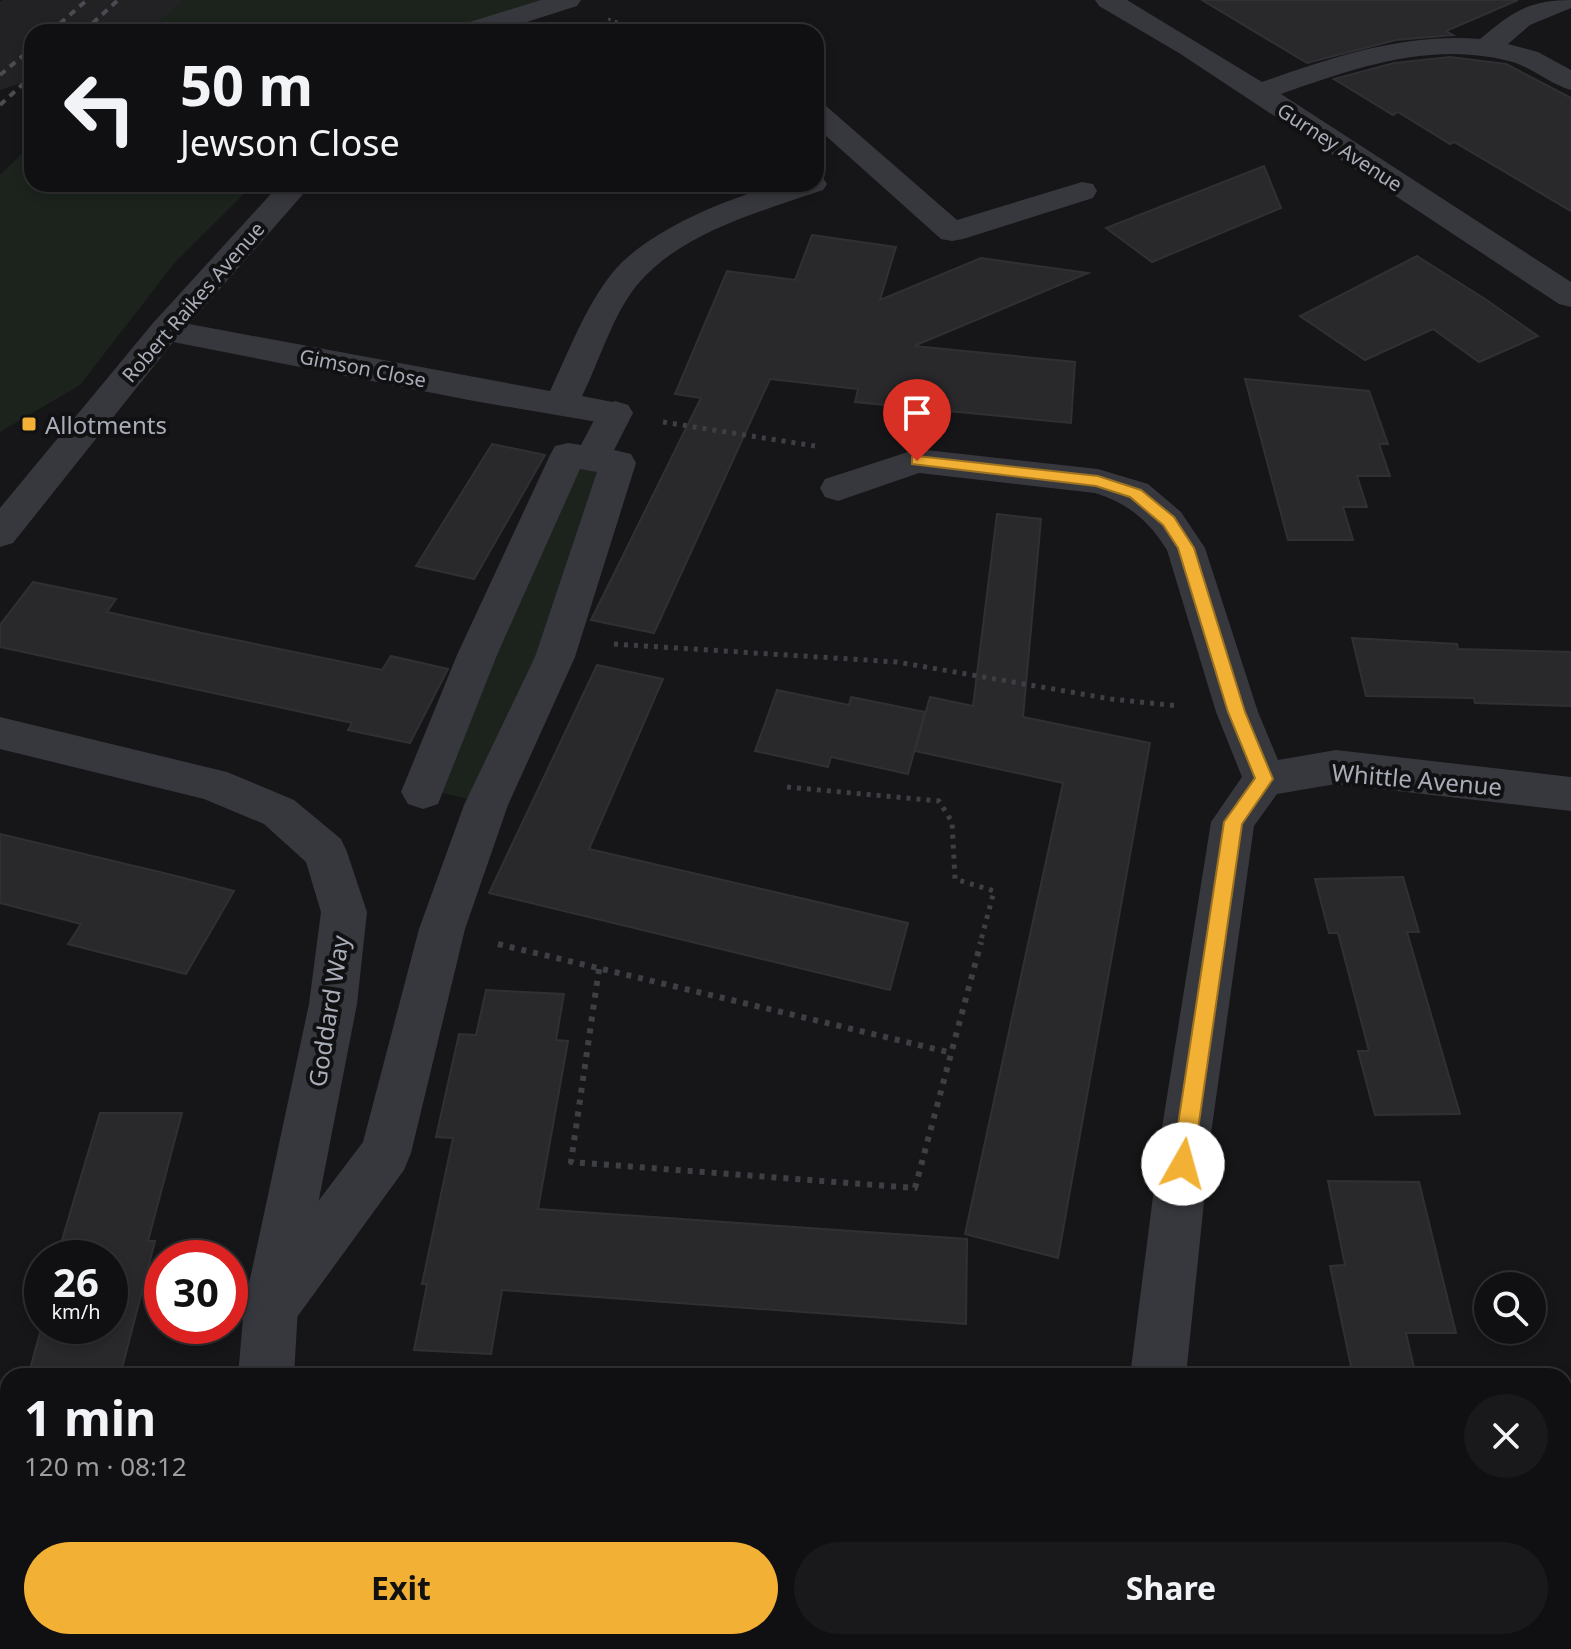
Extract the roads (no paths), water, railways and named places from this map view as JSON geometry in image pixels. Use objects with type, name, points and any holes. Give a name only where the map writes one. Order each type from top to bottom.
[{"type":"street","points":[[492,24],[568,0]]},
{"type":"street","name":"Gurney Avenue","points":[[1108,0],[1189,47],[1571,297]]},
{"type":"street","points":[[1488,47],[1520,19],[1567,0]]},
{"type":"street","points":[[1257,93],[1353,60],[1447,43],[1488,47],[1524,56],[1571,81]]},
{"type":"street","points":[[824,119],[952,232],[1082,191]]},
{"type":"street","points":[[824,180],[872,163]]},
{"type":"street","name":"Robert Raikes Avenue","points":[[0,534],[165,330],[290,192]]},
{"type":"street","points":[[561,404],[627,277],[660,250],[705,223],[789,192]]},
{"type":"street","name":"Gimson Close","points":[[165,330],[474,390],[615,413],[592,459]]},
{"type":"street","points":[[271,1307],[386,1153],[442,929],[486,805],[561,642],[618,463],[568,455],[477,655],[423,792]]},
{"type":"street","points":[[838,488],[917,461],[1098,481],[1135,493],[1168,521],[1186,548],[1237,712],[1264,779],[1233,822],[1186,1134],[1159,1368]]},
{"type":"street","name":"Goddard Way","points":[[0,733],[212,784],[279,812],[325,852],[344,912],[333,1004],[271,1307],[267,1368]]},
{"type":"street","name":"Whittle Avenue","points":[[1264,779],[1336,767],[1571,794]]},
{"type":"railway","points":[[59,24],[87,0]]},
{"type":"railway","points":[[92,24],[118,0]]},
{"type":"railway","points":[[0,75],[24,55]]},
{"type":"railway","points":[[0,105],[24,83]]},
{"type":"place","name":"Allotments","points":[[29,424]]}]
